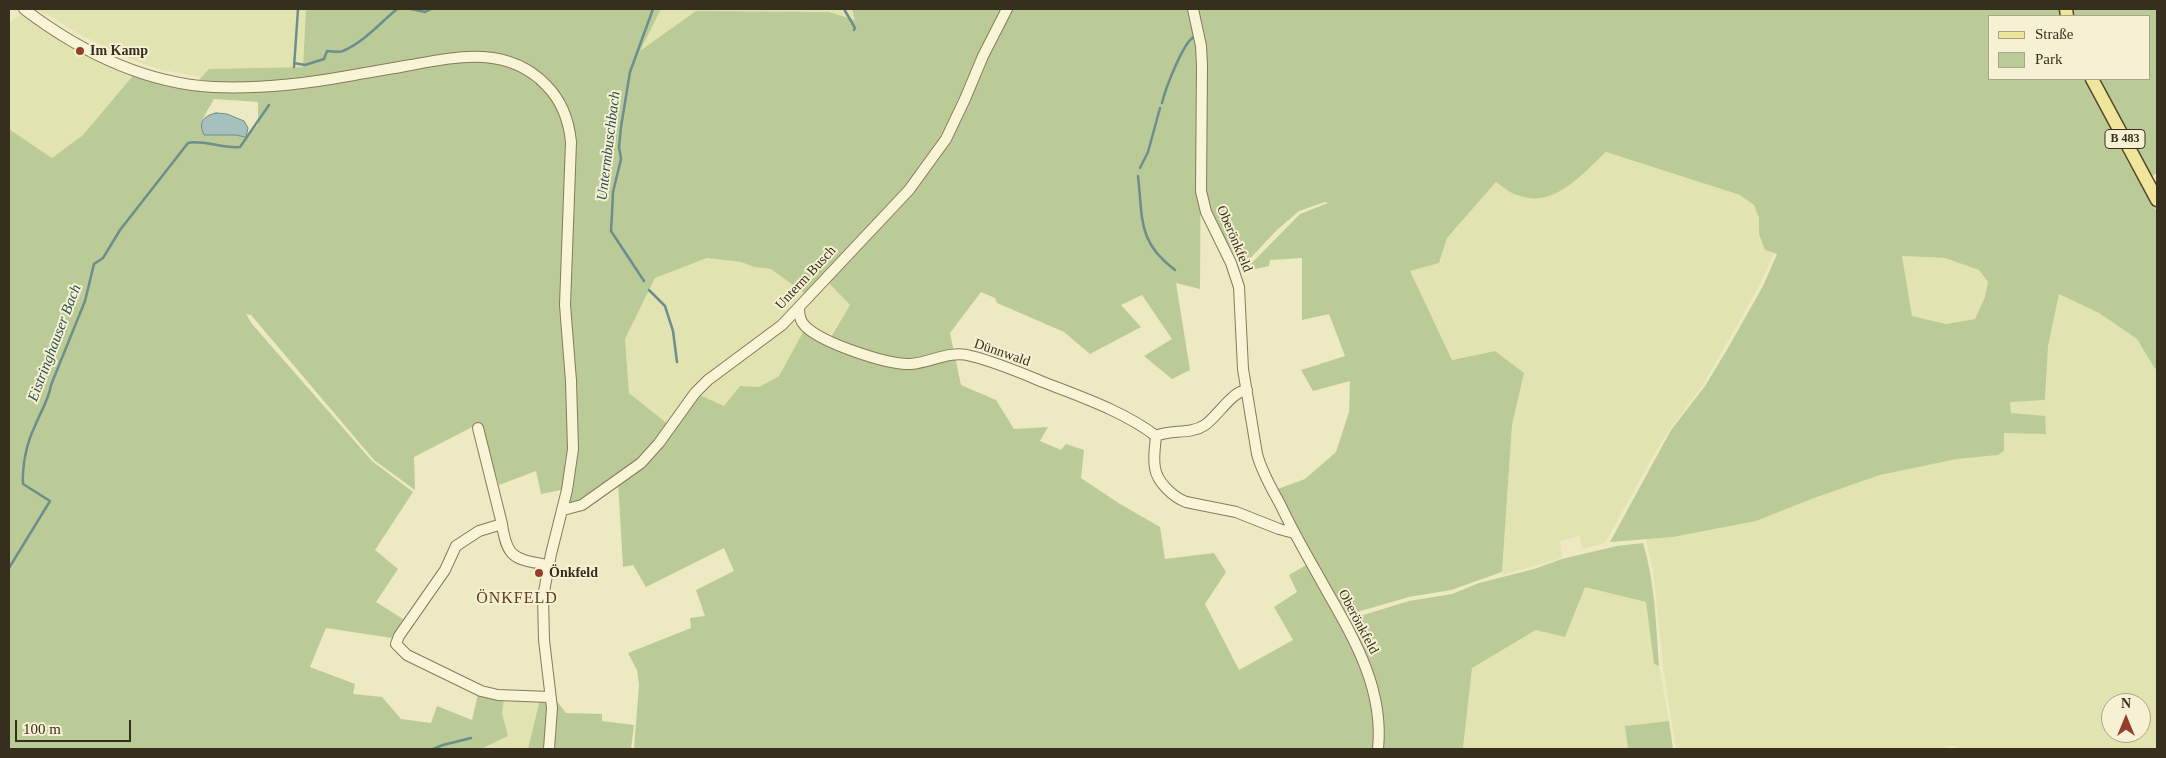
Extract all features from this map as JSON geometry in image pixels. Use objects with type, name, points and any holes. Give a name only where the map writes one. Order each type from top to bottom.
[{"type":"main road","name":"B 483","points":[[2093,80],[2157,200]]},
{"type":"street","points":[[24,9],[54,31],[89,50],[136,71],[181,84],[236,87],[294,84],[466,56],[498,58],[512,62],[540,79],[556,96],[570,128],[571,142],[565,305],[571,381],[573,449],[563,510],[548,565],[543,616],[552,708],[549,749]]},
{"type":"street","name":"Unterm Busch","points":[[563,510],[582,505],[641,463],[659,443],[695,393],[708,380],[762,341],[799,308],[909,190],[946,140],[966,99],[982,56],[1007,9]]},
{"type":"street","name":"Oberönkfeld","points":[[1193,9],[1201,46],[1202,66],[1201,191],[1206,212],[1231,262],[1239,287],[1243,368],[1261,468],[1342,618],[1368,672],[1374,690],[1379,724],[1378,749]]},
{"type":"street","name":"Dünnwald","points":[[799,308],[801,320],[806,327],[829,340],[867,356],[888,362],[906,364],[950,354],[969,355],[1066,391],[1129,418],[1152,433]]},
{"type":"street","points":[[1247,390],[1234,395],[1202,427],[1189,431],[1152,433],[1155,469],[1163,484],[1178,498],[1186,502],[1244,515],[1279,529],[1294,532]]},
{"type":"street","points":[[478,428],[506,544],[513,556],[525,561],[548,565]]},
{"type":"street","points":[[502,524],[479,531],[456,546],[445,570],[403,629],[396,644],[407,655],[481,691],[498,695],[550,697]]},
{"type":"green space","points":[[31,9],[306,9],[303,67],[209,69],[201,77],[157,69],[79,34],[47,14]]},
{"type":"green space","points":[[306,9],[661,9],[640,51],[696,11],[829,12],[855,20],[852,9],[1004,9],[944,138],[906,190],[807,295],[771,269],[754,267],[741,262],[707,258],[655,278],[625,339],[629,393],[669,425],[639,462],[582,502],[566,508],[574,449],[568,289],[572,162],[577,141],[571,142],[566,275],[564,276],[563,324],[569,381],[571,449],[566,489],[541,494],[536,471],[499,485],[480,423],[414,457],[415,490],[374,460],[251,315],[246,314],[252,324],[372,461],[413,492],[375,550],[398,569],[376,602],[403,619],[392,638],[326,628],[310,667],[355,684],[353,694],[382,697],[401,719],[431,723],[437,706],[472,720],[478,694],[504,699],[502,713],[508,736],[481,749],[9,749],[9,129],[52,158],[83,135],[136,72],[194,85],[209,69],[303,67]],"holes":[[[469,52],[499,56],[514,60],[528,67],[527,69],[498,58],[467,56]],[[214,99],[258,102],[258,125],[246,137],[204,135],[202,130],[203,121]]]},
{"type":"green space","points":[[661,9],[852,9],[855,20],[829,12],[639,52]]},
{"type":"green space","points":[[1007,9],[1193,9],[1197,27],[1201,119],[1200,289],[1176,283],[1190,370],[1172,379],[1144,356],[1172,339],[1142,295],[1121,305],[1141,327],[1090,354],[1064,332],[997,303],[995,298],[981,292],[950,333],[961,385],[996,400],[1014,429],[1048,427],[1040,441],[1061,450],[1066,444],[1084,450],[1081,478],[1120,504],[1160,527],[1165,559],[1214,553],[1226,572],[1205,604],[1239,670],[1293,640],[1274,607],[1297,592],[1289,575],[1308,564],[1340,618],[1373,691],[1376,749],[634,749],[639,685],[637,670],[628,653],[691,628],[690,618],[705,616],[696,590],[734,571],[724,548],[646,587],[633,565],[623,567],[618,482],[646,461],[695,393],[724,406],[740,386],[759,387],[779,376],[806,327],[829,340],[850,305],[825,279],[872,228],[946,139]]},
{"type":"green space","points":[[1194,9],[2060,9],[2061,15],[1988,15],[1988,80],[2086,80],[2126,159],[2157,212],[2157,368],[2155,369],[2137,339],[2099,313],[2059,294],[2048,346],[2045,400],[2010,402],[2011,413],[2045,416],[2046,434],[2004,433],[2004,451],[1998,455],[1957,459],[1880,475],[1756,521],[1673,537],[1610,542],[1671,430],[1705,386],[1728,348],[1763,286],[1777,254],[1765,250],[1759,234],[1759,218],[1754,205],[1740,195],[1606,152],[1568,186],[1557,193],[1545,197],[1533,198],[1517,195],[1496,182],[1447,238],[1439,263],[1410,271],[1452,360],[1495,351],[1524,373],[1512,425],[1502,572],[1451,590],[1409,597],[1343,616],[1275,490],[1305,479],[1336,452],[1349,412],[1350,381],[1313,391],[1301,370],[1345,356],[1329,314],[1302,320],[1302,258],[1270,260],[1269,266],[1243,272],[1300,214],[1328,203],[1325,202],[1299,211],[1277,230],[1242,267],[1205,205]],"holes":[[[1902,256],[1945,258],[1979,270],[1988,282],[1985,297],[1975,319],[1946,324],[1912,316]]]},
{"type":"green space","points":[[2072,9],[2157,9],[2157,173],[2149,178],[2096,80],[2151,80],[2151,15],[2073,15]]},
{"type":"green space","name":"Im Kamp","points":[[25,12],[136,72],[83,135],[52,158],[9,129],[9,23]]},
{"type":"green space","points":[[1606,152],[1740,195],[1754,205],[1759,218],[1759,234],[1765,250],[1774,254],[1759,286],[1703,385],[1670,429],[1652,458],[1605,543],[1582,549],[1580,536],[1560,541],[1562,558],[1502,575],[1512,425],[1524,373],[1495,351],[1452,360],[1409,271],[1439,263],[1447,238],[1496,182],[1518,196],[1566,188]]},
{"type":"green space","points":[[1902,256],[1945,258],[1979,270],[1988,283],[1985,297],[1975,319],[1946,324],[1912,316]]},
{"type":"green space","points":[[707,258],[741,262],[754,267],[771,269],[780,274],[826,280],[850,305],[828,338],[806,327],[779,376],[759,387],[740,386],[724,406],[693,392],[669,425],[629,393],[625,339],[655,278]]},
{"type":"green space","points":[[2059,294],[2099,313],[2137,339],[2155,369],[2157,369],[2157,749],[1956,749],[1955,746],[1940,749],[1676,749],[1663,666],[1653,570],[1646,539],[1673,537],[1756,521],[1880,475],[1957,459],[1998,455],[2004,451],[2003,433],[2011,413],[2010,401],[2046,400],[2047,346]]},
{"type":"green space","points":[[1643,543],[1653,588],[1659,666],[1654,664],[1646,602],[1585,587],[1565,637],[1536,630],[1472,668],[1463,748],[1467,749],[1381,749],[1383,734],[1347,620],[1409,601],[1452,594],[1479,583],[1534,569],[1562,559],[1617,546]]},
{"type":"green space","points":[[1585,586],[1646,602],[1654,664],[1659,666],[1669,721],[1626,726],[1628,749],[1463,748],[1471,668],[1537,630]]},
{"type":"green space","points":[[504,699],[540,699],[528,749],[481,749],[508,736],[502,713]]},
{"type":"green space","points":[[540,699],[547,699],[547,720],[543,749],[528,749]]},
{"type":"green space","points":[[556,700],[566,713],[602,714],[602,721],[634,725],[631,749],[554,749]]},
{"type":"green space","points":[[1669,721],[1673,749],[1628,749],[1625,726]]},
{"type":"water","points":[[216,113],[227,114],[244,121],[248,128],[246,137],[204,135],[202,131],[203,121],[208,116]]},
{"type":"waterway","name":"Eistringhauser Bach","points":[[294,67],[298,9]]},
{"type":"waterway","points":[[294,63],[305,65],[324,59],[327,51],[341,52],[351,47],[397,9]]},
{"type":"waterway","points":[[411,9],[425,12],[431,9]]},
{"type":"waterway","name":"Untermbuschbach","points":[[644,281],[611,231],[613,192],[621,159],[619,147],[621,127],[630,72],[653,9]]},
{"type":"waterway","points":[[844,9],[855,28],[854,30]]},
{"type":"waterway","points":[[1162,103],[1175,67],[1194,34]]},
{"type":"waterway","name":"Eistringhauser Bach","points":[[9,568],[50,501],[23,484],[23,469],[32,432],[85,301],[94,264],[103,258],[120,230],[188,143],[199,142],[227,147],[240,147],[269,105]]},
{"type":"waterway","points":[[1140,168],[1148,152],[1160,108]]},
{"type":"waterway","points":[[1138,176],[1142,217],[1148,239],[1163,260],[1175,270]]},
{"type":"waterway","name":"Untermbuschbach","points":[[649,290],[665,306],[673,331],[677,362]]},
{"type":"waterway","points":[[433,749],[471,738]]},
{"type":"place","name":"Im Kamp","points":[[80,51]]},
{"type":"place","name":"Önkfeld","points":[[539,573]]},
{"type":"district","name":"ÖNKFELD","points":[[517,599]]}]
